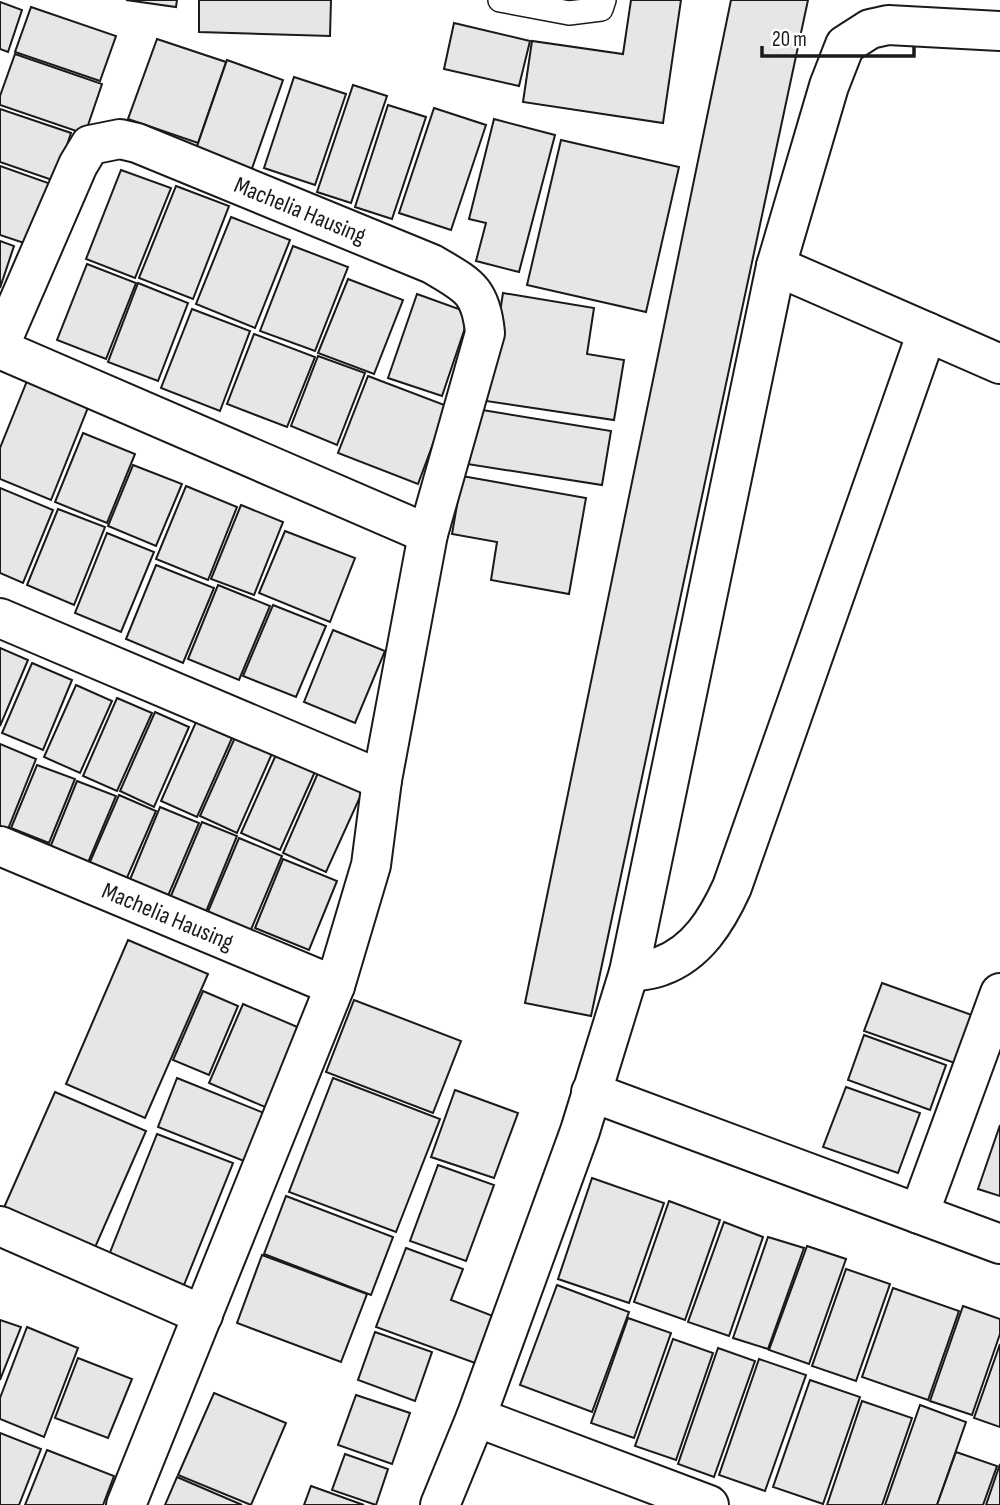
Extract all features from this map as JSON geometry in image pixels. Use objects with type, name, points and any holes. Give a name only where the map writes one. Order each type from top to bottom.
[{"type":"street","points":[[440,1505],[476,1417],[580,1131],[629,972],[776,266],[829,86],[845,45],[870,29],[888,25],[1000,31]]},
{"type":"street","name":"Machelia Hausing","points":[[126,1505],[335,986],[371,865],[382,780],[428,534],[485,333],[483,310],[468,285],[432,264],[137,143],[120,139],[90,145],[78,165],[0,347],[428,534]]},
{"type":"street","points":[[776,266],[1000,363]]},
{"type":"street","points":[[629,972],[661,967],[692,948],[718,918],[927,332]]},
{"type":"street","points":[[0,618],[382,780]]},
{"type":"street","name":"Machelia Hausing","points":[[0,846],[335,986]]},
{"type":"street","points":[[919,1214],[1000,993]]},
{"type":"street","points":[[592,1092],[1000,1244]]},
{"type":"street","points":[[0,1226],[203,1315]]},
{"type":"street","points":[[476,1417],[709,1505]]},
{"type":"lane","points":[[500,0],[569,13],[601,9],[604,0]]},
{"type":"building","points":[[126,0],[177,0],[176,7]]},
{"type":"building","points":[[199,0],[331,0],[330,36],[199,32]]},
{"type":"building","points":[[631,0],[681,0],[663,123],[523,102],[532,41],[623,54]]},
{"type":"building","points":[[731,0],[808,0],[591,1016],[525,1003]]},
{"type":"building","points":[[0,2],[22,10],[8,52],[0,49]]},
{"type":"building","points":[[31,7],[116,36],[100,81],[15,52]]},
{"type":"building","points":[[454,23],[530,41],[519,86],[444,69]]},
{"type":"building","points":[[157,39],[226,62],[198,143],[128,119]]},
{"type":"building","points":[[15,54],[102,84],[85,134],[0,105],[0,96]]},
{"type":"building","points":[[227,60],[283,80],[249,177],[193,158]]},
{"type":"building","points":[[294,77],[346,94],[315,185],[264,168]]},
{"type":"building","points":[[353,85],[387,96],[351,203],[317,192]]},
{"type":"building","points":[[388,105],[426,117],[392,219],[355,207]]},
{"type":"building","points":[[434,108],[486,125],[451,230],[399,213]]},
{"type":"building","points":[[0,109],[71,133],[55,181],[0,162]]},
{"type":"building","points":[[494,119],[555,135],[519,272],[476,261],[486,223],[469,219]]},
{"type":"building","points":[[561,140],[679,167],[646,312],[527,285]]},
{"type":"building","points":[[0,166],[51,184],[30,245],[0,235]]},
{"type":"building","points":[[121,170],[171,188],[135,278],[86,259]]},
{"type":"building","points":[[176,186],[229,206],[193,299],[139,278]]},
{"type":"building","points":[[231,217],[290,240],[255,328],[196,304]]},
{"type":"building","points":[[0,241],[14,246],[0,288]]},
{"type":"building","points":[[293,246],[348,267],[315,351],[260,331]]},
{"type":"building","points":[[87,264],[136,283],[106,359],[57,340]]},
{"type":"building","points":[[348,279],[403,300],[374,374],[318,353]]},
{"type":"building","points":[[138,283],[188,303],[158,381],[108,362]]},
{"type":"building","points":[[503,293],[594,308],[587,354],[624,360],[614,420],[486,401]]},
{"type":"building","points":[[417,294],[470,313],[442,396],[388,378]]},
{"type":"building","points":[[192,309],[250,331],[220,411],[161,388]]},
{"type":"building","points":[[254,334],[315,357],[287,427],[227,404]]},
{"type":"building","points":[[318,356],[365,373],[337,445],[291,426]]},
{"type":"building","points":[[368,376],[447,406],[418,484],[338,453]]},
{"type":"building","points":[[27,381],[89,405],[51,500],[0,479],[0,448]]},
{"type":"building","points":[[470,408],[611,431],[602,485],[461,463]]},
{"type":"building","points":[[83,433],[135,454],[107,523],[55,502]]},
{"type":"building","points":[[133,465],[182,484],[156,546],[108,526]]},
{"type":"building","points":[[462,476],[586,498],[569,594],[491,580],[497,542],[452,534]]},
{"type":"building","points":[[186,486],[237,507],[208,580],[156,559]]},
{"type":"building","points":[[0,488],[53,510],[23,583],[0,573]]},
{"type":"building","points":[[241,505],[283,522],[254,595],[211,579]]},
{"type":"building","points":[[58,509],[105,527],[74,605],[27,585]]},
{"type":"building","points":[[285,531],[355,558],[330,622],[259,593]]},
{"type":"building","points":[[107,533],[154,552],[121,632],[75,613]]},
{"type":"building","points":[[156,565],[214,588],[183,663],[126,639]]},
{"type":"building","points":[[218,585],[270,606],[239,680],[188,659]]},
{"type":"building","points":[[273,605],[326,626],[296,697],[243,676]]},
{"type":"building","points":[[333,630],[385,651],[355,723],[304,702]]},
{"type":"building","points":[[0,648],[28,660],[0,726]]},
{"type":"building","points":[[32,663],[72,680],[43,750],[2,733]]},
{"type":"building","points":[[76,685],[112,701],[80,773],[44,757]]},
{"type":"building","points":[[117,698],[152,713],[117,791],[83,776]]},
{"type":"building","points":[[155,712],[189,727],[154,807],[120,791]]},
{"type":"building","points":[[196,722],[232,738],[197,817],[161,801]]},
{"type":"building","points":[[237,733],[274,749],[237,833],[200,816]]},
{"type":"building","points":[[0,744],[36,759],[8,829],[0,826]]},
{"type":"building","points":[[279,748],[318,765],[280,850],[241,833]]},
{"type":"building","points":[[37,765],[75,779],[49,843],[11,828]]},
{"type":"building","points":[[321,766],[365,786],[326,872],[283,853]]},
{"type":"building","points":[[77,781],[116,796],[87,865],[49,850]]},
{"type":"building","points":[[119,795],[156,811],[123,887],[86,871]]},
{"type":"building","points":[[160,807],[199,823],[162,910],[124,894]]},
{"type":"building","points":[[202,822],[237,836],[201,924],[165,910]]},
{"type":"building","points":[[239,838],[282,856],[250,932],[207,914]]},
{"type":"building","points":[[283,859],[337,881],[309,950],[255,928]]},
{"type":"building","points":[[128,940],[208,974],[145,1118],[66,1084]]},
{"type":"building","points":[[882,983],[983,1019],[966,1067],[864,1031]]},
{"type":"building","points":[[203,991],[238,1006],[209,1075],[173,1060]]},
{"type":"building","points":[[354,1000],[461,1041],[433,1113],[326,1072]]},
{"type":"building","points":[[243,1004],[307,1031],[272,1110],[209,1083]]},
{"type":"building","points":[[864,1035],[946,1065],[930,1110],[848,1080]]},
{"type":"building","points":[[177,1078],[269,1115],[249,1163],[158,1127]]},
{"type":"building","points":[[333,1078],[440,1119],[396,1232],[289,1192]]},
{"type":"building","points":[[846,1087],[920,1113],[898,1173],[823,1147]]},
{"type":"building","points":[[455,1090],[518,1113],[494,1178],[431,1157]]},
{"type":"building","points":[[55,1092],[146,1131],[93,1252],[2,1212]]},
{"type":"building","points":[[1000,1125],[1000,1196],[978,1189]]},
{"type":"building","points":[[157,1134],[233,1163],[184,1285],[109,1255]]},
{"type":"building","points":[[438,1165],[494,1185],[466,1261],[410,1241]]},
{"type":"building","points":[[592,1178],[664,1203],[629,1303],[558,1279]]},
{"type":"building","points":[[286,1196],[393,1237],[371,1295],[264,1254]]},
{"type":"building","points":[[669,1201],[720,1220],[685,1320],[634,1302]]},
{"type":"building","points":[[724,1222],[763,1237],[729,1336],[688,1322]]},
{"type":"building","points":[[768,1237],[804,1248],[768,1349],[733,1338]]},
{"type":"building","points":[[807,1246],[846,1259],[809,1364],[769,1350]]},
{"type":"building","points":[[406,1248],[463,1269],[451,1300],[493,1316],[475,1363],[376,1327]]},
{"type":"building","points":[[262,1255],[367,1294],[341,1362],[237,1323]]},
{"type":"building","points":[[846,1269],[890,1284],[856,1381],[812,1366]]},
{"type":"building","points":[[557,1285],[629,1312],[592,1412],[520,1385]]},
{"type":"building","points":[[893,1288],[959,1311],[928,1400],[862,1377]]},
{"type":"building","points":[[963,1306],[1000,1319],[1000,1334],[972,1415],[930,1401]]},
{"type":"building","points":[[628,1318],[671,1333],[634,1438],[591,1423]]},
{"type":"building","points":[[0,1320],[21,1327],[0,1380]]},
{"type":"building","points":[[27,1327],[78,1348],[44,1437],[0,1419],[0,1398]]},
{"type":"building","points":[[375,1332],[432,1352],[415,1401],[358,1380]]},
{"type":"building","points":[[673,1339],[713,1353],[676,1460],[635,1446]]},
{"type":"building","points":[[1000,1344],[1000,1427],[974,1418]]},
{"type":"building","points":[[718,1348],[755,1361],[714,1477],[678,1464]]},
{"type":"building","points":[[78,1358],[132,1379],[108,1438],[55,1418]]},
{"type":"building","points":[[759,1359],[806,1375],[765,1491],[719,1475]]},
{"type":"building","points":[[810,1380],[860,1397],[823,1504],[773,1487]]},
{"type":"building","points":[[214,1393],[286,1423],[251,1505],[178,1475]]},
{"type":"building","points":[[356,1395],[410,1413],[392,1464],[338,1445]]},
{"type":"building","points":[[862,1401],[912,1418],[882,1505],[827,1505]]},
{"type":"building","points":[[920,1405],[966,1422],[937,1505],[885,1505]]},
{"type":"building","points":[[0,1433],[41,1449],[19,1505],[0,1505]]},
{"type":"building","points":[[47,1450],[114,1476],[103,1505],[25,1505]]},
{"type":"building","points":[[956,1452],[997,1466],[983,1505],[937,1505]]},
{"type":"building","points":[[345,1454],[388,1469],[376,1505],[332,1490]]},
{"type":"building","points":[[1000,1464],[1000,1505],[986,1505]]},
{"type":"building","points":[[177,1477],[242,1505],[165,1505]]},
{"type":"building","points":[[311,1486],[364,1505],[304,1505]]}]
